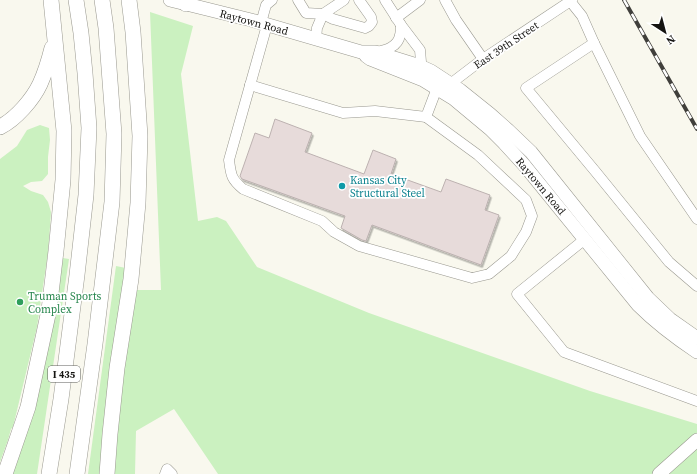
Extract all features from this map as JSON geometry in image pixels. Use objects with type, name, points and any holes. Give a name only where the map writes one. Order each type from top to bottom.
[{"type":"highway","name":"I 435","points":[[49,474],[62,391],[86,195],[89,128],[85,73],[76,0]]},
{"type":"highway","name":"I 435","points":[[77,474],[95,344],[112,202],[114,134],[106,28],[102,0]]},
{"type":"highway","points":[[107,474],[116,368],[131,280],[138,203],[140,136],[133,32],[128,0]]},
{"type":"highway","points":[[5,474],[28,407],[49,310],[63,180],[64,131],[51,3]]},
{"type":"highway","points":[[0,127],[15,117],[40,85],[48,65],[54,40]]},
{"type":"main road","name":"Raytown Road","points":[[170,0],[186,2],[361,52],[375,52],[418,71],[423,80],[454,99],[472,114],[504,143],[525,166],[558,197],[644,302],[646,314],[668,332],[697,352]]},
{"type":"main road","name":"Raytown Road","points":[[361,52],[370,59],[418,71],[431,71],[451,83],[508,130],[531,152],[585,239],[644,302],[697,338]]},
{"type":"main road","points":[[659,474],[697,440]]},
{"type":"street","points":[[250,85],[343,113],[375,110],[426,117],[478,155],[526,200],[532,216],[526,232],[511,256],[490,274],[472,278],[359,246],[334,232],[322,221],[243,189],[231,174],[229,160],[250,85],[264,24],[266,5],[272,0]]},
{"type":"street","points":[[298,0],[306,13],[323,14],[333,19],[364,28],[369,26],[372,22],[371,17],[359,0]]},
{"type":"street","points":[[316,38],[317,28],[323,14],[344,0]]},
{"type":"street","points":[[384,0],[420,50],[421,62],[418,71]]},
{"type":"street","points":[[398,21],[420,0]]},
{"type":"street","points":[[445,0],[456,20],[483,59]]},
{"type":"street","points":[[571,0],[582,16],[640,136],[697,219]]},
{"type":"street","name":"East 39th Street","points":[[439,90],[571,0]]},
{"type":"street","points":[[375,52],[388,49],[396,43],[400,36],[398,21]]},
{"type":"street","points":[[594,43],[526,88],[669,262],[697,286]]},
{"type":"street","points":[[426,117],[439,90]]},
{"type":"street","points":[[585,239],[517,294],[564,352],[697,401]]},
{"type":"street","points":[[165,474],[166,469],[172,474]]},
{"type":"green space","points":[[150,12],[193,26],[181,74],[198,221],[217,217],[226,221],[257,267],[369,313],[590,391],[697,424],[697,474],[218,474],[174,409],[136,431],[135,474],[113,474],[116,421],[136,290],[161,290]]},
{"type":"green space","name":"Truman Sports Complex","points":[[40,125],[49,128],[50,140],[48,174],[42,181],[31,182],[23,186],[31,191],[43,195],[48,202],[51,212],[48,253],[37,327],[13,427],[0,462],[0,159],[17,146],[27,130]]},
{"type":"green space","points":[[63,258],[69,259],[37,474],[11,474],[51,332]]},
{"type":"green space","points":[[116,266],[126,268],[102,474],[88,474]]},
{"type":"building","name":"Kansas City Structural Steel","points":[[275,119],[312,133],[305,152],[364,174],[373,150],[396,159],[391,174],[441,192],[446,179],[490,195],[485,210],[499,215],[481,265],[372,225],[366,241],[362,240],[341,228],[345,216],[242,179],[240,176],[255,133],[269,138]]},
{"type":"railway","points":[[624,0],[697,129]]},
{"type":"place","name":"Kansas City Structural Steel","points":[[342,186]]},
{"type":"place","name":"Truman Sports Complex","points":[[20,302]]}]
